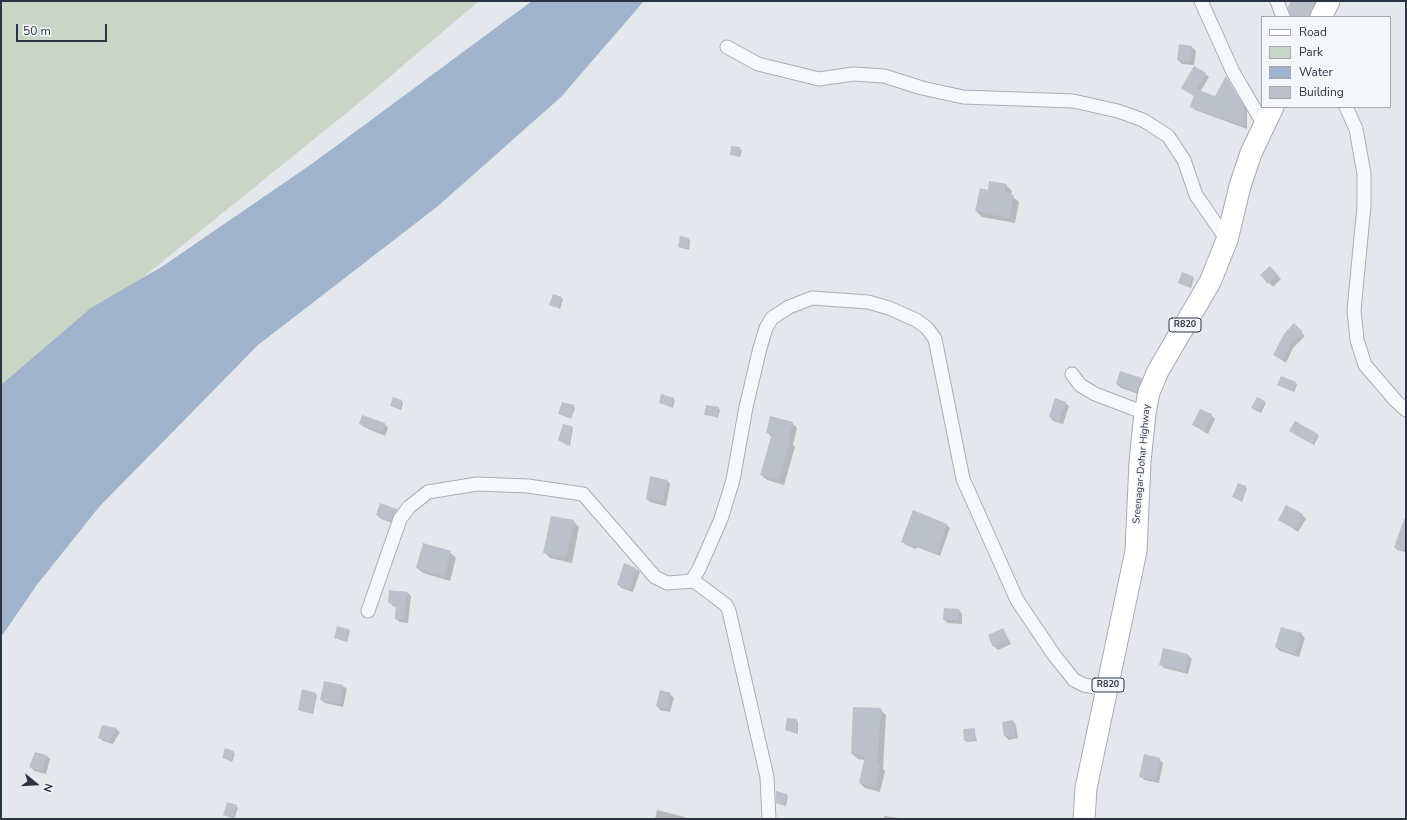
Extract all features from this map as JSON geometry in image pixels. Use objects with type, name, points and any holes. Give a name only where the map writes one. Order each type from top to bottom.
[{"type":"main road","points":[[1322,16],[1329,1]]},
{"type":"main road","name":"Sreenagar-Dohar Highway","points":[[1084,819],[1086,788],[1136,551],[1145,413],[1149,392],[1158,371],[1210,282],[1227,240],[1244,173],[1272,108]]},
{"type":"street","points":[[1201,1],[1233,72],[1264,125]]},
{"type":"street","points":[[1277,1],[1283,16]]},
{"type":"street","points":[[727,48],[758,64],[819,79],[853,74],[884,76],[922,88],[963,97],[1073,101],[1118,111],[1143,120],[1168,136],[1184,160],[1196,195],[1227,240]]},
{"type":"street","points":[[1346,108],[1356,129],[1364,174],[1364,206],[1354,310],[1357,340],[1365,365],[1396,401],[1406,410]]},
{"type":"street","points":[[692,580],[699,569],[721,519],[733,480],[746,407],[760,348],[766,328],[772,318],[789,306],[812,298],[868,302],[889,308],[916,320],[927,328],[935,339],[963,479],[1017,600],[1054,655],[1074,680],[1084,686],[1107,689]]},
{"type":"street","points":[[1072,374],[1080,385],[1095,394],[1145,413]]},
{"type":"street","points":[[368,611],[400,519],[409,507],[428,492],[477,484],[528,486],[582,494],[655,577],[667,583],[692,580],[720,600],[729,611],[767,777],[769,819]]},
{"type":"green space","points":[[1,1],[479,1],[360,102],[1,392]]},
{"type":"water","points":[[532,1],[644,1],[561,97],[438,206],[258,345],[99,507],[36,586],[1,637],[1,385],[91,308],[163,266],[313,163]]},
{"type":"building","points":[[1291,1],[1315,1],[1308,16],[1291,16],[1288,8]]},
{"type":"building","points":[[1179,44],[1192,46],[1190,62],[1177,60]]},
{"type":"building","points":[[1194,66],[1206,73],[1193,95],[1181,88]]},
{"type":"building","points":[[1226,76],[1244,106],[1244,126],[1190,107],[1196,89],[1215,96]]},
{"type":"building","points":[[731,146],[740,147],[739,156],[730,155]]},
{"type":"building","points":[[989,181],[1007,184],[1005,193],[1014,195],[1009,218],[975,211],[980,188],[988,190]]},
{"type":"building","points":[[680,236],[689,238],[687,249],[678,247]]},
{"type":"building","points":[[1270,266],[1278,275],[1268,284],[1260,275]]},
{"type":"building","points":[[1182,272],[1193,276],[1189,287],[1178,283]]},
{"type":"building","points":[[553,294],[562,297],[558,308],[549,305]]},
{"type":"building","points":[[1294,323],[1303,332],[1290,345],[1282,360],[1273,355],[1284,334]]},
{"type":"building","points":[[1120,371],[1142,378],[1137,392],[1116,384]]},
{"type":"building","points":[[1281,376],[1296,382],[1293,391],[1277,385]]},
{"type":"building","points":[[661,394],[674,398],[671,407],[659,403]]},
{"type":"building","points":[[393,397],[402,400],[399,409],[390,406]]},
{"type":"building","points":[[1257,397],[1265,401],[1259,412],[1251,408]]},
{"type":"building","points":[[1055,398],[1066,402],[1059,421],[1049,417]]},
{"type":"building","points":[[562,402],[574,405],[570,418],[558,414]]},
{"type":"building","points":[[706,405],[719,407],[717,417],[704,415]]},
{"type":"building","points":[[1200,409],[1212,414],[1204,431],[1192,425]]},
{"type":"building","points":[[362,415],[385,423],[382,432],[359,424]]},
{"type":"building","points":[[770,416],[793,422],[788,440],[790,441],[779,480],[760,475],[772,434],[766,433]]},
{"type":"building","points":[[1295,421],[1318,434],[1312,444],[1289,431]]},
{"type":"building","points":[[563,424],[572,426],[568,446],[558,440]]},
{"type":"building","points":[[650,476],[667,480],[663,502],[646,499]]},
{"type":"building","points":[[1238,483],[1246,486],[1241,501],[1232,497]]},
{"type":"building","points":[[380,503],[397,509],[391,521],[376,515]]},
{"type":"building","points":[[1286,505],[1303,514],[1294,529],[1278,520]]},
{"type":"building","points":[[913,510],[947,524],[936,553],[913,544],[913,546],[901,542]]},
{"type":"building","points":[[551,516],[574,520],[566,557],[543,553]]},
{"type":"building","points":[[1404,519],[1406,519],[1406,543],[1403,551],[1394,548]]},
{"type":"building","points":[[423,543],[451,551],[444,576],[416,568]]},
{"type":"building","points":[[624,563],[636,568],[629,589],[617,585]]},
{"type":"building","points":[[389,590],[407,592],[404,620],[395,619],[396,604],[388,603]]},
{"type":"building","points":[[944,608],[959,609],[958,620],[943,620]]},
{"type":"building","points":[[337,626],[349,629],[346,641],[334,638]]},
{"type":"building","points":[[1281,627],[1302,633],[1295,654],[1275,647]]},
{"type":"building","points":[[1003,628],[1008,640],[993,647],[988,635]]},
{"type":"building","points":[[1163,648],[1188,654],[1185,671],[1159,665]]},
{"type":"building","points":[[324,681],[343,685],[340,704],[320,700]]},
{"type":"building","points":[[302,689],[316,693],[312,713],[298,710]]},
{"type":"building","points":[[660,690],[671,693],[666,709],[656,706]]},
{"type":"building","points":[[853,707],[881,708],[877,764],[880,765],[875,787],[859,783],[865,756],[851,754]]},
{"type":"building","points":[[787,718],[797,719],[797,733],[785,730]]},
{"type":"building","points":[[1013,720],[1015,735],[1004,736],[1002,722]]},
{"type":"building","points":[[102,725],[117,728],[109,741],[98,738]]},
{"type":"building","points":[[975,728],[975,740],[964,741],[963,729]]},
{"type":"building","points":[[225,748],[234,751],[231,761],[222,758]]},
{"type":"building","points":[[35,752],[47,755],[42,771],[29,767]]},
{"type":"building","points":[[1144,754],[1160,758],[1156,780],[1139,777]]},
{"type":"building","points":[[776,791],[787,794],[784,805],[776,803]]},
{"type":"building","points":[[227,802],[237,805],[233,818],[223,815]]}]
